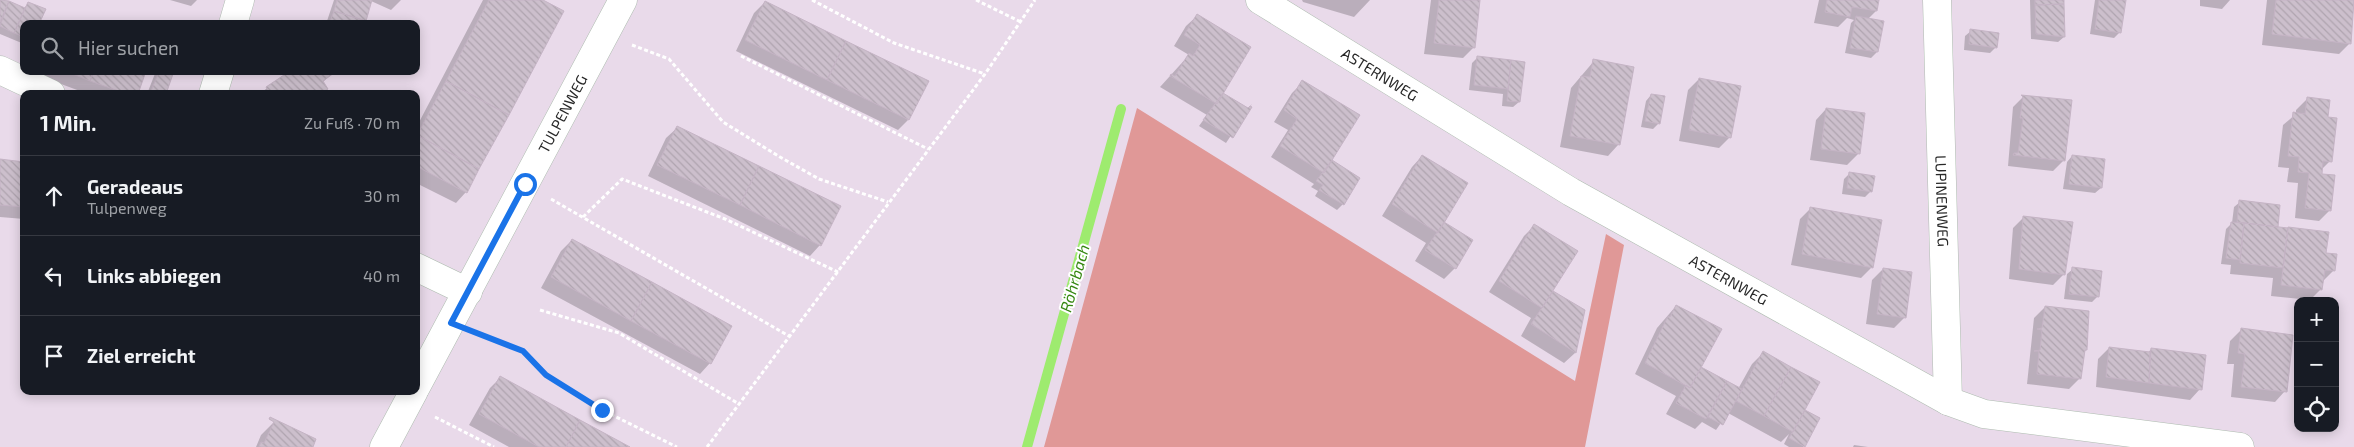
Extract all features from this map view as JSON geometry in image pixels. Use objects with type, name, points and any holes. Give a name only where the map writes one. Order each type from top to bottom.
[{"type":"street","points":[[234,20],[240,0]]},
{"type":"street","name":"TULPENWEG","points":[[420,381],[623,0]]},
{"type":"street","name":"ASTERNWEG","points":[[1260,0],[1571,192],[1948,401],[1984,414],[2240,447]]},
{"type":"street","name":"LUPINENWEG","points":[[1937,0],[1948,401]]},
{"type":"street","points":[[0,70],[42,90]]},
{"type":"street","points":[[214,90],[219,75]]},
{"type":"street","points":[[420,269],[468,292]]},
{"type":"street","name":"TULPENWEG","points":[[384,447],[412,395]]},
{"type":"path","points":[[812,0],[894,44],[985,74]]},
{"type":"path","points":[[976,0],[1021,22]]},
{"type":"path","points":[[707,447],[985,74],[1035,0]]},
{"type":"path","points":[[604,35],[669,59],[723,122],[780,157],[819,179],[888,202]]},
{"type":"path","points":[[741,56],[928,150]]},
{"type":"path","points":[[583,217],[622,179],[725,219],[838,272]]},
{"type":"path","points":[[525,184],[789,336]]},
{"type":"path","points":[[540,310],[618,333],[739,404]]},
{"type":"path","points":[[451,323],[523,351],[546,375],[602,410],[676,447]]},
{"type":"path","points":[[415,395],[494,447]]},
{"type":"shaded area","points":[[1137,108],[1575,381],[1606,234],[1624,245],[1585,447],[1044,447]]},
{"type":"building","points":[[0,0],[9,1],[0,22]]},
{"type":"building","points":[[337,0],[372,0],[366,20],[334,11]]},
{"type":"building","points":[[489,0],[543,0],[564,11],[509,115],[446,81]]},
{"type":"building","points":[[1439,0],[1480,0],[1475,48],[1434,43]]},
{"type":"building","points":[[1827,0],[1879,0],[1877,11],[1852,7],[1850,17],[1825,12]]},
{"type":"building","points":[[2035,0],[2064,0],[2064,4],[2035,5]]},
{"type":"building","points":[[2099,0],[2126,0],[2121,33],[2095,29]]},
{"type":"building","points":[[2276,0],[2354,0],[2351,44],[2272,34]]},
{"type":"building","points":[[9,1],[25,8],[14,33],[0,26]]},
{"type":"building","points":[[765,1],[846,41],[827,80],[745,40]]},
{"type":"building","points":[[28,2],[46,9],[41,20],[20,20],[20,35],[14,33]]},
{"type":"building","points":[[2064,4],[2065,37],[2036,34],[2035,5]]},
{"type":"building","points":[[334,11],[363,20],[331,20]]},
{"type":"building","points":[[1197,14],[1251,47],[1217,104],[1170,76],[1171,74],[1175,76],[1189,53],[1193,56],[1200,45],[1184,35]]},
{"type":"building","points":[[1856,16],[1884,21],[1878,52],[1850,48]]},
{"type":"building","points":[[1970,29],[1999,33],[1997,48],[1969,44]]},
{"type":"building","points":[[846,41],[929,81],[909,120],[827,80]]},
{"type":"building","points":[[1477,56],[1511,60],[1508,89],[1474,85]]},
{"type":"building","points":[[1593,59],[1634,67],[1620,145],[1570,136],[1581,76],[1590,77]]},
{"type":"building","points":[[1511,60],[1525,62],[1520,102],[1507,101]]},
{"type":"building","points":[[75,75],[92,75],[90,81]]},
{"type":"building","points":[[92,75],[145,75],[139,90],[116,90],[90,81]]},
{"type":"building","points":[[157,75],[173,75],[167,90],[151,90]]},
{"type":"building","points":[[284,75],[331,75],[323,81],[328,89],[327,90],[268,90],[266,87]]},
{"type":"building","points":[[1699,78],[1741,86],[1731,138],[1689,130]]},
{"type":"building","points":[[1302,80],[1360,115],[1324,173],[1280,146],[1297,119],[1284,110]]},
{"type":"building","points":[[446,81],[509,115],[479,169],[420,137],[420,129]]},
{"type":"building","points":[[1223,93],[1248,108],[1252,107],[1233,138],[1203,120]]},
{"type":"building","points":[[1651,94],[1665,96],[1660,124],[1645,121]]},
{"type":"building","points":[[2021,95],[2072,100],[2065,161],[2013,155],[2018,153],[2023,118],[2020,118],[2023,97]]},
{"type":"building","points":[[2307,97],[2330,100],[2328,117],[2337,118],[2332,162],[2323,161],[2322,174],[2335,175],[2331,211],[2305,208],[2309,173],[2298,172],[2299,157],[2288,156],[2293,112],[2305,114]]},
{"type":"building","points":[[1826,108],[1865,113],[1860,154],[1821,149]]},
{"type":"building","points":[[677,126],[759,166],[740,205],[657,165]]},
{"type":"building","points":[[420,137],[479,169],[467,193],[420,168]]},
{"type":"building","points":[[1422,155],[1468,183],[1438,233],[1392,204]]},
{"type":"building","points":[[2072,155],[2105,159],[2102,188],[2069,184]]},
{"type":"building","points":[[0,159],[20,162],[20,207],[0,205]]},
{"type":"building","points":[[1332,160],[1360,178],[1344,205],[1319,190],[1323,185],[1316,181]]},
{"type":"building","points":[[759,166],[841,206],[821,246],[740,205]]},
{"type":"building","points":[[1849,172],[1875,176],[1872,192],[1847,188]]},
{"type":"building","points":[[2239,200],[2280,205],[2278,227],[2237,222]]},
{"type":"building","points":[[1810,207],[1882,220],[1873,268],[1802,254]]},
{"type":"building","points":[[2023,216],[2073,222],[2065,275],[2019,269]]},
{"type":"building","points":[[1444,222],[1473,240],[1456,269],[1425,250]]},
{"type":"building","points":[[2231,222],[2244,223],[2240,260],[2226,258]]},
{"type":"building","points":[[2244,223],[2288,228],[2283,268],[2240,263]]},
{"type":"building","points":[[1534,224],[1578,251],[1542,308],[1499,281]]},
{"type":"building","points":[[2288,227],[2329,232],[2326,253],[2337,254],[2335,271],[2325,270],[2322,290],[2281,285]]},
{"type":"building","points":[[572,239],[652,282],[631,321],[551,277]]},
{"type":"building","points":[[2072,267],[2102,271],[2099,297],[2069,294]]},
{"type":"building","points":[[1883,268],[1912,272],[1906,318],[1877,314]]},
{"type":"building","points":[[652,282],[732,326],[711,364],[631,321]]},
{"type":"building","points":[[1553,291],[1585,310],[1576,353],[1531,324]]},
{"type":"building","points":[[1676,305],[1722,329],[1690,388],[1645,363],[1668,316],[1670,317]]},
{"type":"building","points":[[2045,306],[2089,311],[2087,350],[2085,350],[2081,379],[2037,374],[2039,351],[2034,351],[2040,350],[2042,330],[2037,329],[2042,328]]},
{"type":"building","points":[[2241,328],[2293,335],[2287,392],[2241,387],[2245,354],[2238,353]]},
{"type":"building","points":[[2109,347],[2150,352],[2149,383],[2106,377]]},
{"type":"building","points":[[2151,348],[2206,355],[2202,390],[2149,383]]},
{"type":"building","points":[[1763,351],[1791,367],[1764,416],[1736,401]]},
{"type":"building","points":[[1701,367],[1727,381],[1706,419],[1676,403],[1686,385],[1690,388]]},
{"type":"building","points":[[1791,367],[1820,382],[1793,432],[1764,416]]},
{"type":"building","points":[[500,376],[580,420],[566,447],[539,447],[479,414]]},
{"type":"building","points":[[1727,381],[1742,389],[1723,425],[1708,417]]},
{"type":"building","points":[[1805,410],[1820,418],[1805,447],[1789,438]]},
{"type":"building","points":[[270,417],[316,439],[313,447],[259,447],[261,442],[264,443],[274,422],[269,419]]},
{"type":"building","points":[[580,420],[630,447],[566,447]]},
{"type":"waterway","name":"Röhrbach","points":[[1027,447],[1121,109]]},
{"type":"route","points":[[525,184],[451,323],[523,351],[546,375],[602,410]]}]
